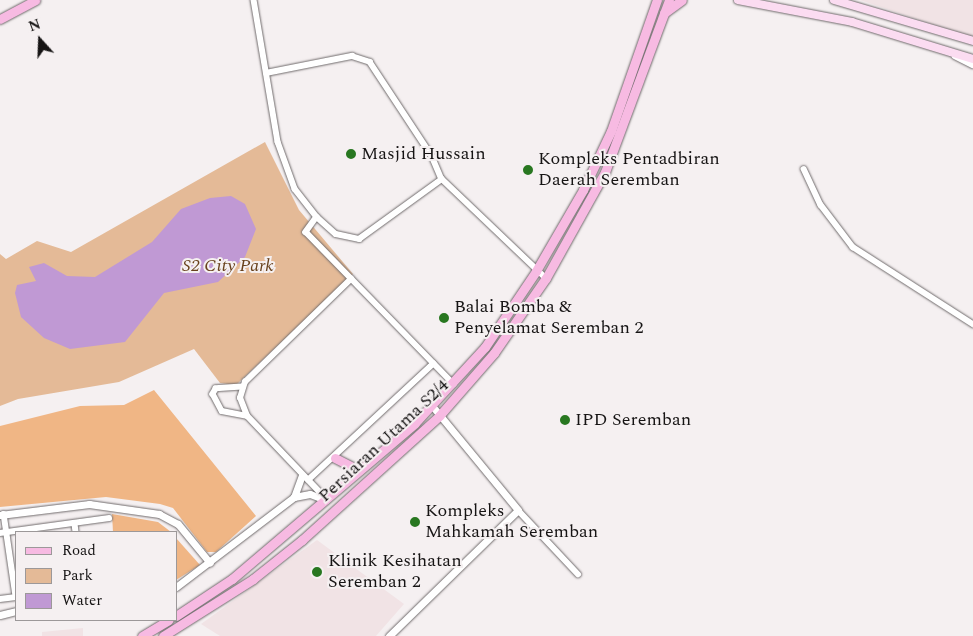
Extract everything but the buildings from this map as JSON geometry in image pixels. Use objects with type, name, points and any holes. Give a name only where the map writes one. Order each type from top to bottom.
[{"type":"main road","points":[[0,18],[35,0]]},
{"type":"main road","name":"Persiaran Utama S2/4","points":[[163,636],[253,579],[440,416],[494,353],[546,278],[606,172],[668,0]]},
{"type":"main road","points":[[663,13],[682,0]]},
{"type":"main road","points":[[738,0],[852,22],[973,59]]},
{"type":"main road","points":[[834,0],[972,41]]},
{"type":"main road","name":"Persiaran Utama S2/4","points":[[178,615],[232,579],[433,407],[485,347],[536,271],[611,131],[656,1]]},
{"type":"main road","points":[[485,347],[494,353]]},
{"type":"main road","points":[[336,458],[359,470]]},
{"type":"main road","points":[[326,500],[345,499]]},
{"type":"main road","points":[[142,636],[167,621]]},
{"type":"street","points":[[254,0],[278,142],[291,181],[317,217],[336,234],[359,239],[442,179]]},
{"type":"street","points":[[945,50],[973,65]]},
{"type":"street","points":[[266,73],[352,56],[370,62],[432,156],[442,179],[536,271],[546,278]]},
{"type":"street","points":[[804,169],[821,205],[853,247],[973,324]]},
{"type":"street","points":[[317,217],[306,232],[454,385]]},
{"type":"street","points":[[247,416],[222,411],[213,394],[216,389],[242,387],[351,279]]},
{"type":"street","points":[[178,585],[210,563],[294,497],[305,478],[336,458],[433,364]]},
{"type":"street","points":[[242,387],[242,410],[326,500]]},
{"type":"street","points":[[433,407],[518,510],[578,574]]},
{"type":"street","points":[[294,497],[310,494],[326,500]]},
{"type":"street","points":[[15,592],[3,532],[2,514],[88,504],[159,514],[178,524],[210,563]]},
{"type":"street","points":[[389,636],[518,510]]},
{"type":"street","points":[[3,532],[109,518]]},
{"type":"street","points":[[75,524],[76,531]]},
{"type":"street","points":[[0,599],[15,597]]},
{"type":"street","points":[[0,614],[15,611]]},
{"type":"shaded area","points":[[860,0],[973,0],[973,38]]},
{"type":"shaded area","points":[[154,390],[256,516],[216,552],[207,552],[173,508],[160,504],[106,497],[0,507],[0,426],[80,406],[124,405]]},
{"type":"shaded area","points":[[112,514],[158,522],[170,531],[113,531]]},
{"type":"shaded area","points":[[178,540],[200,565],[178,579]]},
{"type":"shaded area","name":"Klinik Kesihatan Seremban 2","points":[[317,540],[404,604],[376,636],[220,636],[201,624]]},
{"type":"shaded area","points":[[83,628],[83,636],[42,636],[42,632]]},
{"type":"green space","name":"S2 City Park","points":[[265,142],[299,210],[353,274],[236,385],[220,383],[194,349],[119,382],[18,399],[0,406],[0,254],[6,259],[37,241],[71,252]]},
{"type":"water","points":[[231,196],[245,204],[256,229],[245,257],[218,282],[164,293],[125,342],[70,349],[44,338],[21,317],[15,293],[17,285],[36,281],[29,267],[44,263],[67,276],[95,277],[152,242],[181,209],[210,198]]},
{"type":"place","name":"Masjid Hussain","points":[[351,154]]},
{"type":"place","name":"Kompleks Pentadbiran Daerah Seremban","points":[[528,170]]},
{"type":"place","name":"Balai Bomba & Penyelamat Seremban 2","points":[[444,318]]},
{"type":"place","name":"IPD Seremban","points":[[565,420]]},
{"type":"place","name":"Kompleks Mahkamah Seremban","points":[[415,522]]},
{"type":"place","name":"Klinik Kesihatan Seremban 2","points":[[317,572]]}]
